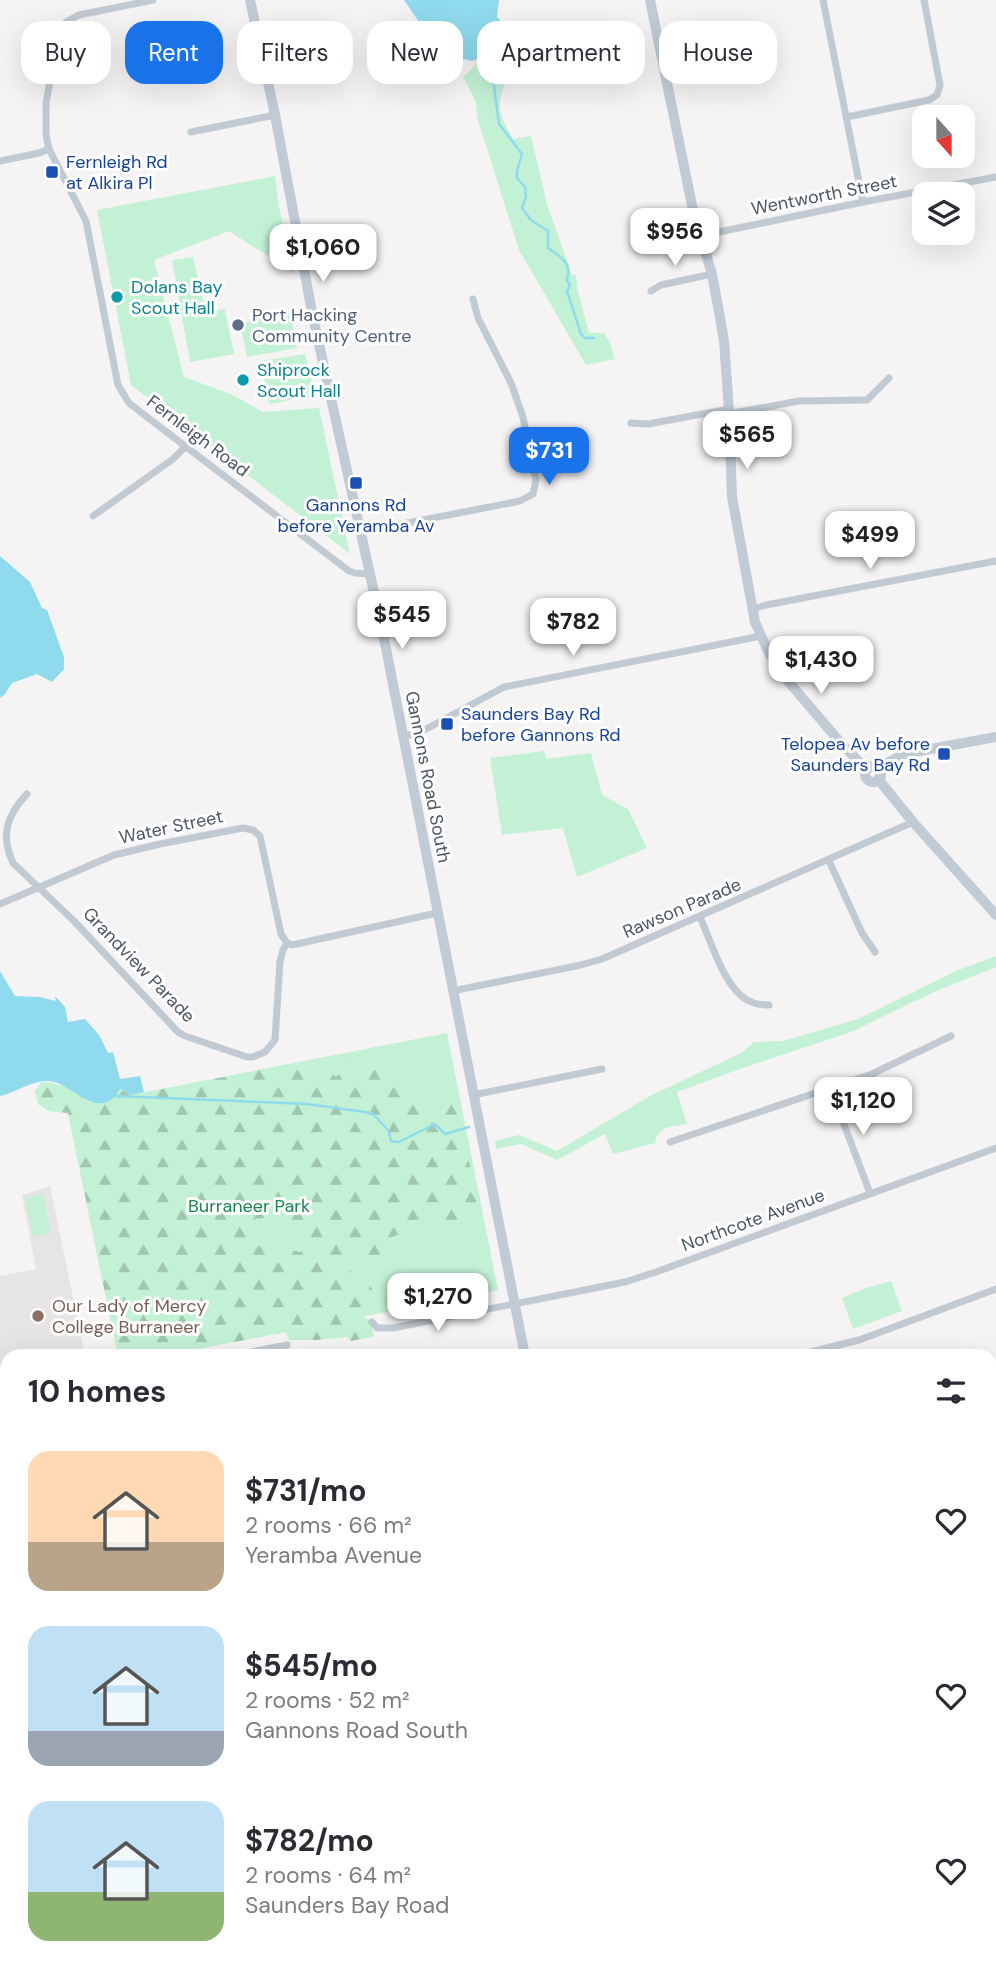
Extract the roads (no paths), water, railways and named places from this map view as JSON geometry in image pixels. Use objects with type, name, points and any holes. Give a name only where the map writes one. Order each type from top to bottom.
[{"type":"street","name":"Fernleigh Road","points":[[153,0],[64,20],[59,33],[46,103],[49,149],[84,216],[118,385],[129,403],[349,570],[369,574]]},
{"type":"street","name":"Gannons Road South","points":[[250,0],[275,115],[313,317],[383,632],[524,1349]]},
{"type":"street","points":[[650,0],[694,215],[712,274],[724,341],[733,497],[751,610],[774,662],[798,695],[860,763],[875,772],[913,822],[996,915]]},
{"type":"street","points":[[823,0],[863,202]]},
{"type":"street","points":[[847,117],[929,100],[937,94],[940,85],[924,0]]},
{"type":"street","points":[[191,132],[275,115]]},
{"type":"street","points":[[0,161],[49,149]]},
{"type":"street","name":"Wentworth Street","points":[[700,236],[863,202],[996,179]]},
{"type":"street","points":[[651,292],[661,285],[712,274]]},
{"type":"street","points":[[360,532],[520,501],[533,494],[536,480],[523,417],[511,383],[478,318],[473,299]]},
{"type":"street","points":[[631,423],[648,424],[724,410],[733,414],[799,401],[867,400],[889,378]]},
{"type":"street","points":[[93,516],[173,459],[186,446]]},
{"type":"street","points":[[751,610],[996,561]]},
{"type":"street","points":[[402,736],[417,734],[504,687],[761,636]]},
{"type":"street","points":[[875,772],[904,754],[996,737]]},
{"type":"street","name":"Grandview Parade","points":[[27,794],[12,810],[7,823],[6,851],[13,863],[41,888],[178,1032],[247,1056],[253,1057],[265,1052],[275,1040],[280,961],[287,943]]},
{"type":"street","name":"Rawson Parade","points":[[452,991],[592,962],[829,861],[913,822]]},
{"type":"street","name":"Water Street","points":[[0,904],[129,851],[243,828],[253,830],[260,836],[281,934],[287,943]]},
{"type":"street","points":[[829,861],[862,933],[875,952]]},
{"type":"street","points":[[287,943],[437,913]]},
{"type":"street","points":[[700,917],[728,980],[736,991],[748,1000],[769,1006]]},
{"type":"street","points":[[670,1142],[831,1090],[882,1070],[951,1036]]},
{"type":"street","points":[[473,1095],[602,1069]]},
{"type":"street","points":[[831,1090],[870,1194]]},
{"type":"street","name":"Northcote Avenue","points":[[375,1329],[393,1328],[625,1282],[996,1148]]},
{"type":"street","points":[[822,1349],[859,1340],[996,1289]]},
{"type":"street","points":[[266,1349],[287,1345]]},
{"type":"water","points":[[404,0],[499,0],[497,17],[501,21],[477,21],[477,59],[472,61],[463,59],[463,21],[418,21]]},
{"type":"water","points":[[0,556],[30,582],[42,608],[47,610],[64,657],[64,669],[52,682],[37,674],[12,683],[0,698]]},
{"type":"water","points":[[0,971],[15,996],[56,1001],[55,996],[65,1007],[68,1022],[85,1019],[99,1035],[108,1053],[113,1052],[120,1079],[140,1076],[144,1092],[131,1095],[120,1089],[112,1099],[95,1103],[48,1081],[36,1082],[0,1096]]},
{"type":"waterway","points":[[493,84],[499,124],[522,154],[517,171],[517,178],[525,187],[526,197],[522,208],[531,220],[548,231],[548,248],[567,265],[567,281],[570,285],[567,291],[581,334],[585,338],[594,338]]},
{"type":"waterway","points":[[116,1096],[307,1104],[372,1113],[389,1131],[391,1141],[399,1142],[435,1124],[445,1134],[469,1127]]},
{"type":"place","name":"Fernleigh Rd at Alkira Pl","points":[[52,172]]},
{"type":"place","name":"Dolans Bay Scout Hall","points":[[117,297]]},
{"type":"place","name":"Port Hacking Community Centre","points":[[238,325]]},
{"type":"place","name":"Shiprock Scout Hall","points":[[243,380]]},
{"type":"place","name":"Gannons Rd before Yeramba Av","points":[[356,483]]},
{"type":"place","name":"Saunders Bay Rd before Gannons Rd","points":[[447,724]]},
{"type":"place","name":"Telopea Av before Saunders Bay Rd","points":[[944,754]]},
{"type":"place","name":"Our Lady of Mercy College Burraneer","points":[[38,1316]]},
{"type":"park label","name":"Burraneer Park","points":[[249,1206]]}]
